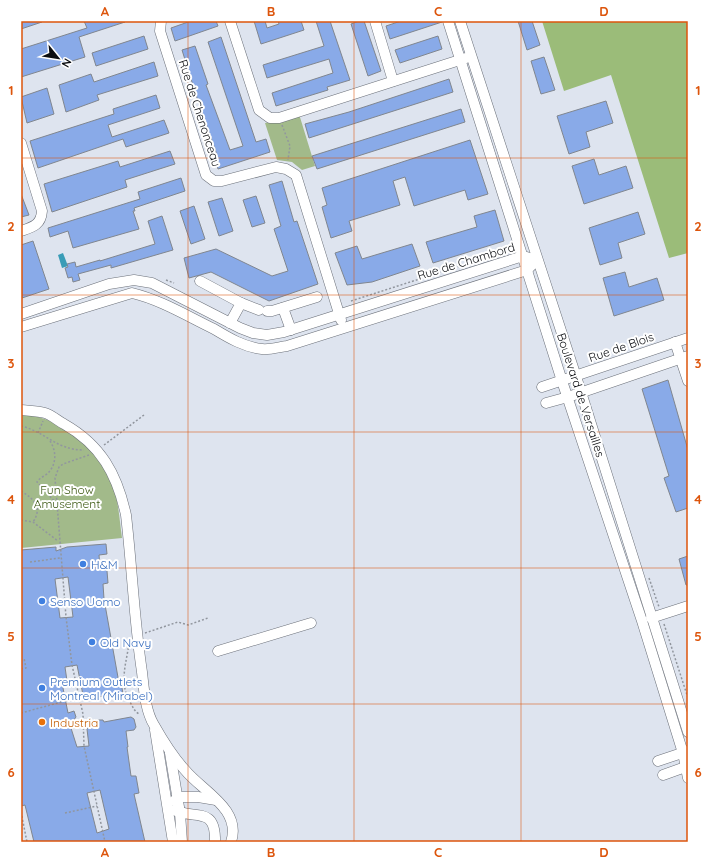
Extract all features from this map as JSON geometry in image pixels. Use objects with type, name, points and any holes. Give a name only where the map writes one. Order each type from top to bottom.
[{"type":"street","name":"Rue de Chenonceau","points":[[161,21],[160,31],[206,175],[214,181],[222,182],[276,167],[286,169]]},
{"type":"street","points":[[230,21],[260,110],[264,115],[270,118],[279,118],[471,56]]},
{"type":"street","points":[[375,21],[393,81]]},
{"type":"street","name":"Boulevard de Versailles","points":[[448,21],[562,381],[686,752],[688,778]]},
{"type":"street","name":"Boulevard de Versailles","points":[[460,21],[581,392],[688,732]]},
{"type":"street","points":[[21,143],[42,211],[41,218],[37,224],[21,231]]},
{"type":"street","points":[[286,169],[296,175],[340,314],[343,328]]},
{"type":"street","name":"Rue de Chambord","points":[[21,314],[109,284],[134,280],[152,283],[230,323],[253,333],[267,335],[291,330],[523,256],[537,260]]},
{"type":"street","points":[[21,327],[132,293],[168,305],[242,344],[263,349],[287,346],[527,270],[537,260]]},
{"type":"street","points":[[200,281],[241,303],[263,311],[284,308],[317,297]]},
{"type":"street","points":[[230,323],[241,303]]},
{"type":"street","points":[[284,308],[291,330]]},
{"type":"street","name":"Rue de Blois","points":[[542,387],[688,338]]},
{"type":"street","points":[[675,342],[684,357],[688,381]]},
{"type":"street","points":[[546,403],[568,397],[684,357]]},
{"type":"street","points":[[21,410],[46,414],[88,439],[98,450],[114,475],[122,496],[126,514],[136,636],[145,694],[154,725],[169,807],[173,842]]},
{"type":"street","points":[[651,618],[688,606]]},
{"type":"street","points":[[218,651],[311,623]]},
{"type":"street","points":[[154,725],[170,749],[196,782],[223,805],[231,819],[234,836],[232,842]]},
{"type":"street","points":[[170,749],[178,797],[182,842]]},
{"type":"street","points":[[658,761],[686,752]]},
{"type":"street","points":[[663,775],[686,766]]},
{"type":"street","points":[[169,807],[178,797],[198,797],[217,800]]},
{"type":"street","points":[[169,807],[180,813],[201,814],[216,829],[215,842]]},
{"type":"path","points":[[279,118],[290,146],[286,169]]},
{"type":"path","points":[[38,433],[46,414]]},
{"type":"path","points":[[105,842],[84,746],[83,714],[72,666],[60,558],[55,478],[59,466],[98,450],[144,415]]},
{"type":"path","points":[[21,426],[71,450],[98,450]]},
{"type":"path","points":[[49,440],[54,447],[54,463],[50,471],[37,482],[40,487],[57,503]]},
{"type":"path","points":[[21,491],[32,498],[37,504],[38,511],[33,522]]},
{"type":"path","points":[[21,520],[33,522],[59,541]]},
{"type":"path","points":[[30,562],[60,558]]},
{"type":"path","points":[[662,617],[688,698]]},
{"type":"path","points":[[21,669],[26,668],[24,658]]},
{"type":"path","points":[[21,713],[80,697]]},
{"type":"path","points":[[65,813],[97,806]]},
{"type":"path","points":[[21,812],[27,842]]},
{"type":"green space","points":[[542,21],[688,21],[688,253],[669,258],[611,75],[564,91]]},
{"type":"green space","points":[[299,114],[315,166],[302,170],[292,162],[277,160],[265,123],[278,121]]},
{"type":"green space","name":"Fun Show Amusement","points":[[21,414],[38,417],[53,422],[68,430],[93,452],[110,480],[116,496],[122,538],[21,548]]},
{"type":"water","points":[[63,253],[68,266],[62,268],[58,255]]},
{"type":"building","points":[[21,21],[42,21],[42,22],[21,29]]},
{"type":"building","points":[[84,21],[125,22],[79,37],[85,57],[21,77],[21,49],[87,28]]},
{"type":"building","points":[[191,21],[216,21],[218,26],[175,41],[171,28]]},
{"type":"building","points":[[254,21],[265,21],[267,28],[279,24],[278,21],[301,21],[304,30],[261,44]]},
{"type":"building","points":[[316,21],[330,21],[350,80],[327,87],[328,90],[276,106],[272,93],[333,73],[329,59],[267,78],[263,65],[324,46]]},
{"type":"building","points":[[364,21],[381,71],[368,76],[351,24]]},
{"type":"building","points":[[401,21],[442,22],[390,39],[386,26]]},
{"type":"building","points":[[518,21],[532,21],[540,45],[527,50]]},
{"type":"building","points":[[144,36],[148,49],[96,66],[92,53]]},
{"type":"building","points":[[438,36],[442,49],[400,63],[395,50]]},
{"type":"building","points":[[221,37],[256,142],[266,139],[270,152],[218,169],[214,156],[217,155],[182,50],[195,46],[208,84],[206,85],[230,150],[243,146],[208,42]]},
{"type":"building","points":[[544,57],[555,90],[541,94],[531,61]]},
{"type":"building","points":[[154,62],[158,76],[97,95],[99,100],[66,112],[59,85],[91,74],[94,82]]},
{"type":"building","points":[[449,79],[453,92],[309,138],[305,124],[349,112]]},
{"type":"building","points":[[47,88],[54,114],[27,123],[21,97]]},
{"type":"building","points":[[156,95],[160,108],[108,125],[112,137],[164,120],[169,133],[126,147],[123,139],[38,168],[30,141],[114,114],[113,109]]},
{"type":"building","points":[[606,101],[613,123],[586,132],[590,147],[569,154],[557,116]]},
{"type":"building","points":[[461,109],[465,122],[317,169],[312,156]]},
{"type":"building","points":[[470,140],[488,194],[468,200],[465,190],[414,206],[405,177],[393,181],[400,205],[349,221],[352,231],[331,238],[322,207],[327,205],[322,188]]},
{"type":"building","points":[[170,151],[175,164],[125,180],[127,187],[52,212],[44,184],[118,161],[120,167]]},
{"type":"building","points":[[594,159],[599,175],[626,166],[633,188],[584,204],[572,166]]},
{"type":"building","points":[[181,178],[185,191],[134,208],[135,211],[133,211],[139,229],[73,248],[68,231],[50,237],[48,228],[140,199],[138,192]]},
{"type":"building","points":[[282,181],[294,222],[297,221],[318,284],[269,301],[211,272],[189,278],[184,258],[216,249],[272,276],[288,271],[274,229],[281,226],[269,185]]},
{"type":"building","points":[[21,194],[29,215],[21,217]]},
{"type":"building","points":[[256,196],[265,223],[252,227],[243,200]]},
{"type":"building","points":[[222,198],[233,231],[219,236],[208,202]]},
{"type":"building","points":[[194,206],[205,239],[191,244],[180,211]]},
{"type":"building","points":[[495,210],[504,241],[433,263],[426,242],[477,227],[474,216]]},
{"type":"building","points":[[638,212],[645,234],[618,243],[622,258],[600,265],[589,228]]},
{"type":"building","points":[[162,216],[173,250],[111,268],[111,265],[78,274],[80,280],[73,282],[72,277],[68,278],[65,268],[68,267],[67,264],[75,262],[76,267],[155,244],[148,221]]},
{"type":"building","points":[[33,241],[49,289],[22,298],[21,245]]},
{"type":"building","points":[[412,244],[420,266],[372,282],[347,285],[335,253],[357,246],[362,259]]},
{"type":"building","points":[[625,272],[629,287],[657,278],[664,300],[614,316],[603,278]]},
{"type":"building","points":[[668,380],[688,450],[688,508],[676,512],[664,478],[669,476],[642,389]]},
{"type":"building","name":"Premium Outlets Montreal (Mirabel)","points":[[106,544],[107,554],[99,555],[100,568],[105,568],[107,571],[108,583],[103,584],[104,599],[119,683],[121,682],[123,694],[113,697],[112,694],[90,699],[83,695],[77,665],[65,667],[67,681],[62,683],[68,713],[74,711],[76,717],[70,725],[77,747],[89,746],[87,729],[93,720],[103,720],[104,722],[131,717],[134,719],[136,727],[134,730],[126,731],[127,747],[131,776],[136,776],[139,793],[134,794],[145,842],[34,842],[25,805],[21,806],[21,550],[56,547],[56,551],[67,547]],"holes":[[[68,577],[73,617],[60,618],[55,579]],[[100,790],[109,829],[97,833],[87,793]]]},
{"type":"building","points":[[688,556],[688,585],[686,585],[679,559]]},
{"type":"place","name":"H&M","points":[[83,564]]},
{"type":"place","name":"Senso Uomo","points":[[42,601]]},
{"type":"place","name":"Old Navy","points":[[92,642]]},
{"type":"place","name":"Premium Outlets Montreal (Mirabel)","points":[[42,688]]},
{"type":"place","name":"Industria","points":[[42,722]]}]
